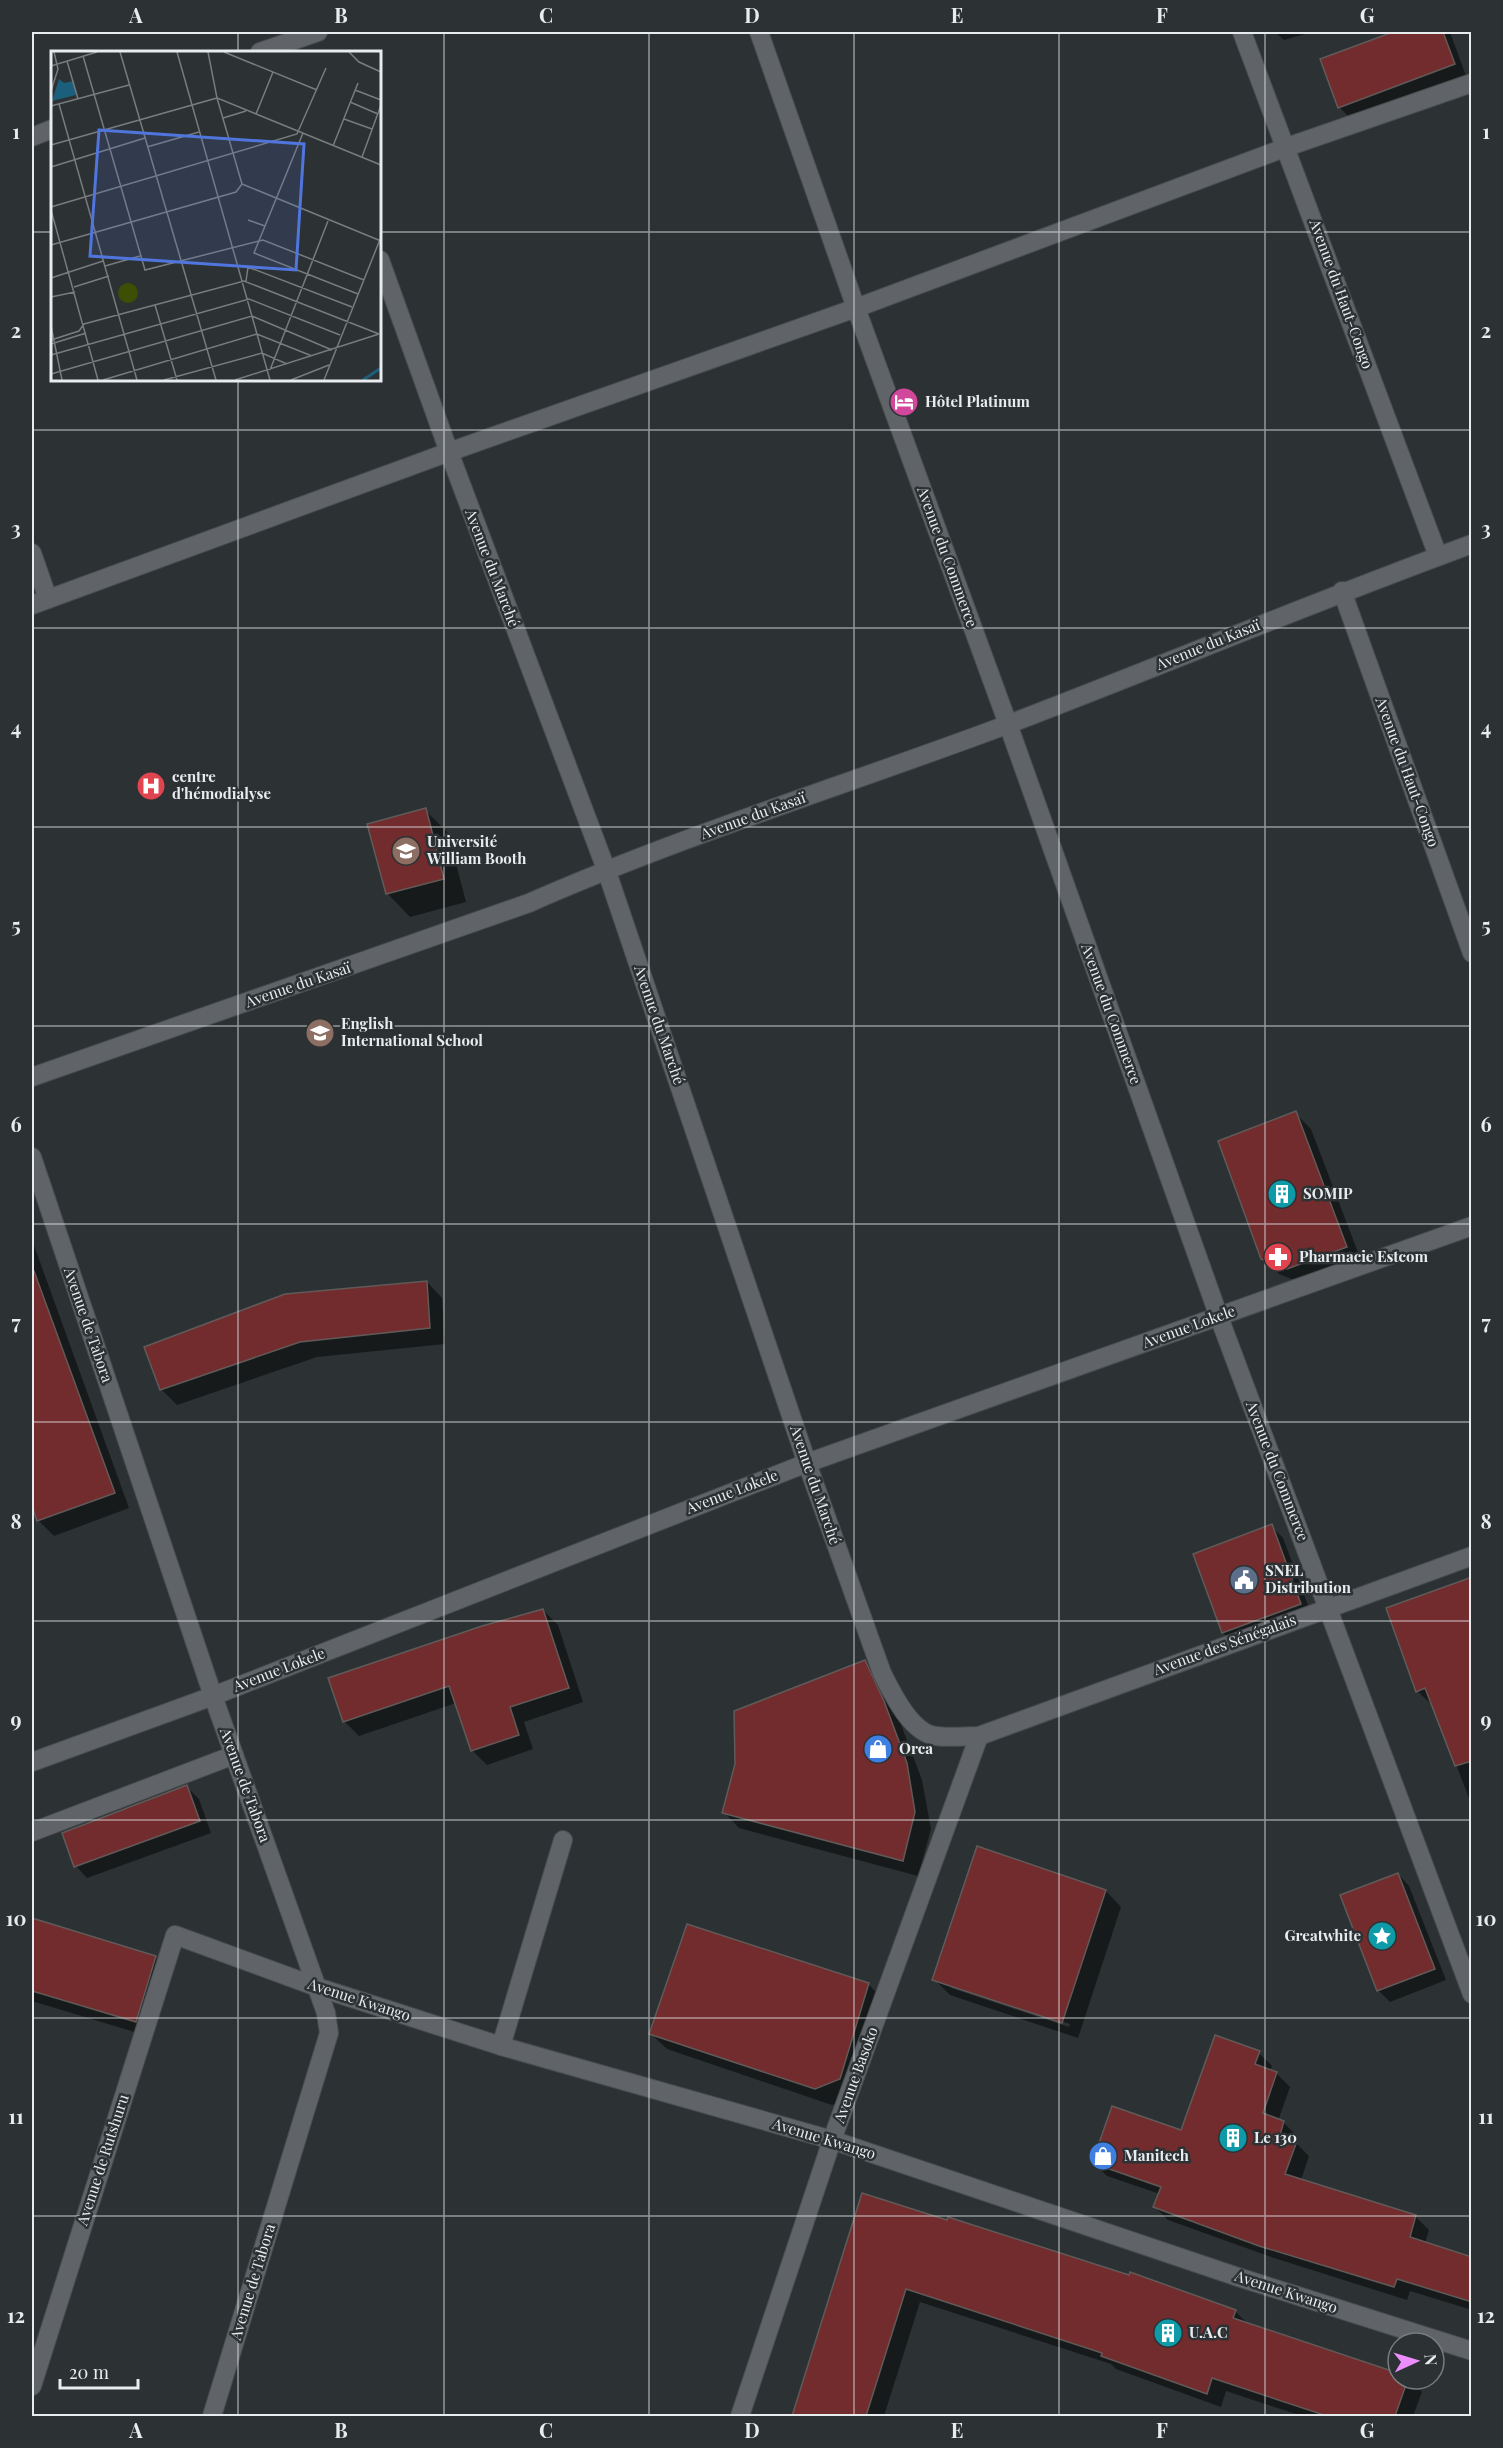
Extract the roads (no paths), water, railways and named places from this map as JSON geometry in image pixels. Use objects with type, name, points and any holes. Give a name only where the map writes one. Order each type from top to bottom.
[{"type":"street","points":[[265,51],[301,41],[318,32]]},
{"type":"street","name":"Avenue du Commerce","points":[[759,32],[1219,1317],[1472,1994]]},
{"type":"street","name":"Avenue du Haut-Congo","points":[[1242,32],[1287,147],[1438,556]]},
{"type":"street","points":[[32,553],[40,602],[448,452],[856,308],[1287,147],[1472,83]]},
{"type":"street","points":[[32,137],[51,129]]},
{"type":"street","name":"Avenue du Marché","points":[[381,263],[448,452],[606,869],[807,1462],[882,1673],[897,1705],[918,1727],[933,1736],[979,1736]]},
{"type":"street","name":"Avenue du Kasaï","points":[[32,1077],[530,903],[606,869],[1008,724],[1342,591],[1472,544]]},
{"type":"street","name":"Avenue du Haut-Congo","points":[[1342,591],[1472,953]]},
{"type":"street","name":"Avenue de Tabora","points":[[32,1157],[213,1696],[326,2013],[329,2033],[212,2416]]},
{"type":"street","name":"Avenue Lokele","points":[[32,1762],[213,1696],[807,1462],[1472,1226]]},
{"type":"street","name":"Avenue des Sénégalais","points":[[979,1736],[1472,1556]]},
{"type":"street","name":"Avenue Basoko","points":[[740,2416],[832,2140],[979,1736]]},
{"type":"street","points":[[32,1832],[234,1755]]},
{"type":"street","points":[[501,2046],[563,1840]]},
{"type":"street","name":"Avenue Kwango","points":[[175,1935],[317,1988],[501,2046],[832,2140],[1238,2277],[1472,2351]]},
{"type":"street","name":"Avenue de Rutshuru","points":[[32,2386],[175,1935]]},
{"type":"place","name":"Hôtel Platinum","points":[[904,402]]},
{"type":"place","name":"centre d'hémodialyse","points":[[151,786]]},
{"type":"place","name":"Université William Booth","points":[[406,851]]},
{"type":"place","name":"English International School","points":[[320,1033]]},
{"type":"place","name":"SOMIP","points":[[1282,1194]]},
{"type":"place","name":"Pharmacie Estcom","points":[[1278,1257]]},
{"type":"place","name":"SNEL Distribution","points":[[1244,1580]]},
{"type":"place","name":"Orca","points":[[878,1749]]},
{"type":"place","name":"Greatwhite","points":[[1382,1936]]},
{"type":"place","name":"Le 130","points":[[1233,2138]]},
{"type":"place","name":"Manitech","points":[[1103,2156]]},
{"type":"place","name":"U.A.C","points":[[1168,2333]]}]
